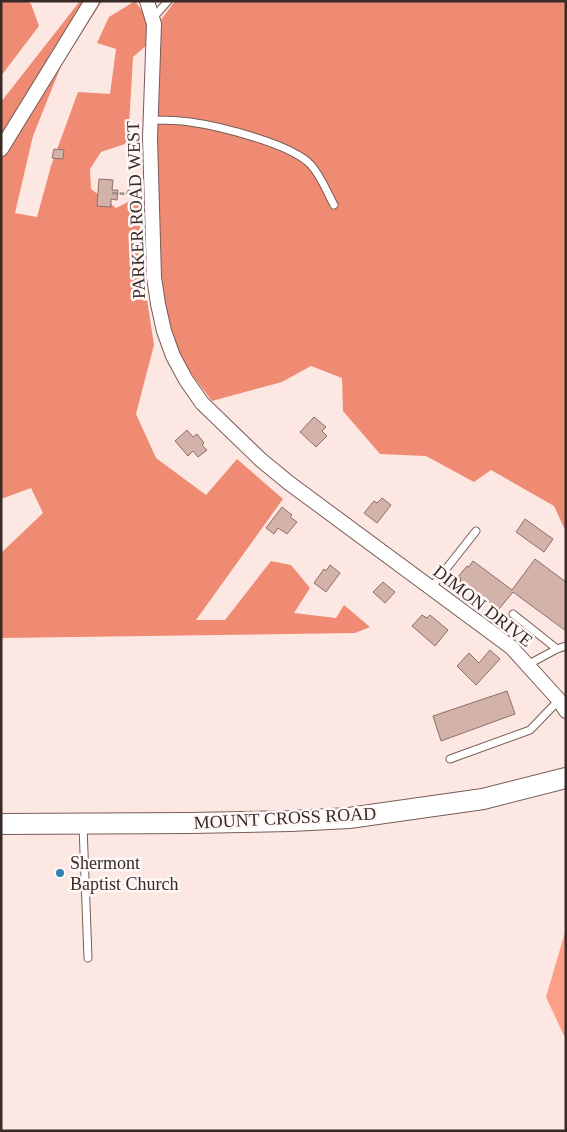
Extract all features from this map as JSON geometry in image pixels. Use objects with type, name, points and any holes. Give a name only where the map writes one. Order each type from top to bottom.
[{"type":"main road","name":"MOUNT CROSS ROAD","points":[[1,824],[221,823],[349,818],[483,800],[566,778]]},
{"type":"street","points":[[1,149],[92,1]]},
{"type":"street","name":"PARKER ROAD WEST","points":[[147,1],[153,18],[152,120],[150,138],[156,295],[164,331],[173,356],[186,380],[202,403],[261,460],[297,489],[415,576]]},
{"type":"street","name":"DIMON DRIVE","points":[[415,576],[511,647],[562,706]]},
{"type":"lane","points":[[153,18],[168,1]]},
{"type":"lane","points":[[152,120],[191,122],[233,132],[291,151],[311,165],[334,205]]},
{"type":"lane","points":[[431,588],[476,531]]},
{"type":"lane","points":[[513,614],[557,649]]},
{"type":"lane","points":[[527,665],[566,646]]},
{"type":"lane","points":[[450,759],[530,730],[562,706]]},
{"type":"lane","points":[[83,823],[88,958]]},
{"type":"path","points":[[112,193],[127,194],[131,180]]},
{"type":"shaded area","points":[[1,1],[26,1],[31,4],[39,26],[1,76]]},
{"type":"shaded area","points":[[80,1],[102,1],[61,66],[33,136],[15,213],[37,217],[51,166],[78,92],[110,94],[116,49],[97,43],[109,17],[135,1],[148,19],[147,45],[133,57],[128,143],[101,152],[90,169],[91,189],[116,208],[132,200],[139,205],[143,273],[154,345],[136,414],[156,458],[206,495],[237,459],[283,499],[196,620],[225,620],[271,561],[291,565],[310,588],[294,613],[336,618],[344,605],[370,627],[355,633],[1,638],[1,553],[43,513],[31,488],[1,499],[1,102]]},
{"type":"shaded area","points":[[175,1],[566,1],[566,532],[554,506],[491,470],[474,482],[426,456],[380,454],[343,411],[342,378],[311,366],[282,382],[212,401],[180,359],[168,325],[160,267],[156,127],[160,21]]},
{"type":"shaded area","points":[[566,929],[566,1040],[546,997]]},
{"type":"building","points":[[54,149],[64,150],[63,159],[52,158]]},
{"type":"building","points":[[99,179],[113,180],[112,190],[118,190],[117,200],[111,199],[111,207],[97,206]]},
{"type":"building","points":[[314,417],[326,427],[322,431],[327,436],[316,447],[300,432]]},
{"type":"building","points":[[187,430],[193,437],[197,434],[204,443],[202,445],[207,450],[198,457],[193,451],[188,456],[175,441]]},
{"type":"building","points":[[382,498],[391,505],[377,523],[364,513],[374,501],[377,503]]},
{"type":"building","points":[[282,507],[297,522],[287,534],[278,528],[274,534],[266,528]]},
{"type":"building","points":[[525,519],[553,539],[544,552],[516,532]]},
{"type":"building","points":[[535,559],[566,582],[566,631],[513,592],[499,609],[460,581],[461,578],[458,577],[473,561],[512,590]]},
{"type":"building","points":[[330,565],[340,573],[326,592],[314,583],[324,569],[326,571]]},
{"type":"building","points":[[383,582],[395,592],[385,603],[373,592]]},
{"type":"building","points":[[422,615],[427,618],[430,615],[448,630],[435,646],[412,626]]},
{"type":"building","points":[[490,650],[500,659],[476,685],[457,666],[469,653],[479,663]]},
{"type":"building","points":[[507,691],[515,714],[441,741],[433,716]]},
{"type":"place","name":"Shermont Baptist Church","points":[[60,873]]}]
